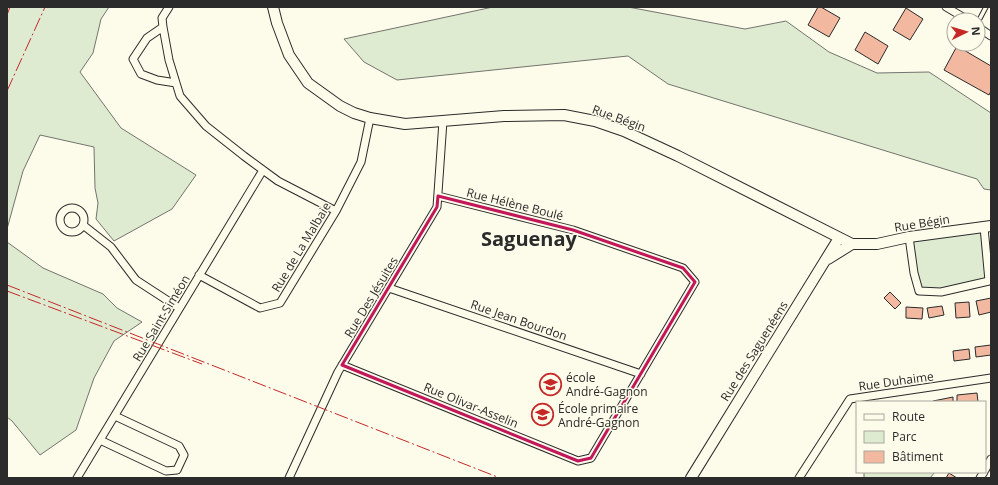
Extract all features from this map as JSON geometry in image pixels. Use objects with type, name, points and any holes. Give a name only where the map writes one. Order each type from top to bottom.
[{"type":"street","points":[[169,7],[162,18],[163,27],[168,60],[180,96],[206,126],[263,170],[278,181],[336,211]]},
{"type":"street","name":"Rue Bégin","points":[[273,7],[277,23],[289,55],[308,82],[340,106],[370,118],[405,124],[504,116],[564,115],[595,121],[624,131],[678,156],[852,244],[877,244],[909,237],[988,227]]},
{"type":"street","points":[[163,27],[146,38],[133,59],[141,74],[157,80],[176,83]]},
{"type":"street","name":"Rue de La Malbaie","points":[[199,275],[260,308],[280,303],[336,211],[361,162],[370,118]]},
{"type":"street","name":"Rue Des Jésuites","points":[[290,478],[342,365],[437,207],[443,121]]},
{"type":"street","name":"Rue Saint-Siméon","points":[[77,478],[263,170]]},
{"type":"street","name":"Rue Hélène Boulé","points":[[438,196],[573,230],[683,268],[695,282],[641,374]]},
{"type":"street","points":[[83,225],[110,247],[136,280],[179,308]]},
{"type":"street","points":[[909,237],[914,273],[919,291],[941,292],[989,281],[988,227]]},
{"type":"street","name":"Rue des Saguenéens","points":[[691,478],[839,238]]},
{"type":"street","points":[[825,261],[852,244]]},
{"type":"street","name":"Rue Jean Bourdon","points":[[389,288],[641,374]]},
{"type":"street","name":"Rue Olivar-Asselin","points":[[342,365],[578,461],[592,458],[641,374]]},
{"type":"street","name":"Rue Duhaime","points":[[799,478],[850,399],[991,378]]},
{"type":"street","points":[[100,440],[166,471],[177,470],[184,455],[178,446],[115,416]]},
{"type":"highlighted area","points":[[438,196],[573,230],[683,268],[695,282],[591,458],[578,461],[342,365],[437,207]]},
{"type":"green space","points":[[7,7],[109,7],[101,19],[93,53],[80,72],[121,128],[196,175],[172,209],[114,241],[96,219],[98,203],[95,188],[94,147],[40,135],[23,171],[7,229]]},
{"type":"green space","points":[[493,7],[628,7],[745,29],[786,21],[829,52],[877,73],[929,72],[991,113],[991,190],[984,189],[977,179],[668,84],[628,56],[397,80],[364,62],[344,39]]},
{"type":"green space","points":[[984,227],[989,281],[941,292],[919,291],[909,237]]},
{"type":"green space","points":[[7,242],[43,268],[103,294],[117,308],[142,322],[114,341],[94,378],[76,430],[40,455],[7,417]]},
{"type":"green space","points":[[864,473],[934,473],[930,478],[864,478]]},
{"type":"building","points":[[818,7],[821,7],[840,18],[829,37],[808,25]]},
{"type":"building","points":[[906,8],[923,19],[910,40],[893,30]]},
{"type":"building","points":[[865,32],[888,46],[878,64],[855,50]]},
{"type":"building","points":[[954,52],[967,52],[991,66],[991,91],[989,95],[944,70]]},
{"type":"building","points":[[890,292],[901,303],[895,309],[884,298]]},
{"type":"building","points":[[991,298],[991,312],[979,315],[976,301]]},
{"type":"building","points":[[969,302],[970,317],[956,318],[955,303]]},
{"type":"building","points":[[942,306],[944,315],[929,318],[927,308]]},
{"type":"building","points":[[906,307],[923,308],[922,319],[906,318]]},
{"type":"building","points":[[991,345],[991,355],[976,357],[975,347]]},
{"type":"building","points":[[969,349],[970,359],[954,361],[953,351]]},
{"type":"building","points":[[977,393],[978,401],[957,401],[957,395]]},
{"type":"building","points":[[953,397],[953,401],[933,401]]},
{"type":"building","points":[[949,473],[957,478],[946,478]]},
{"type":"power","points":[[7,15],[10,7]]},
{"type":"power","points":[[7,91],[45,7]]},
{"type":"power","points":[[7,285],[500,478]]},
{"type":"power","points":[[7,291],[202,364]]},
{"type":"place","name":"école André-Gagnon","points":[[550,384]]},
{"type":"place","name":"École primaire André-Gagnon","points":[[542,415]]},
{"type":"district","name":"Saguenay","points":[[529,238]]}]
